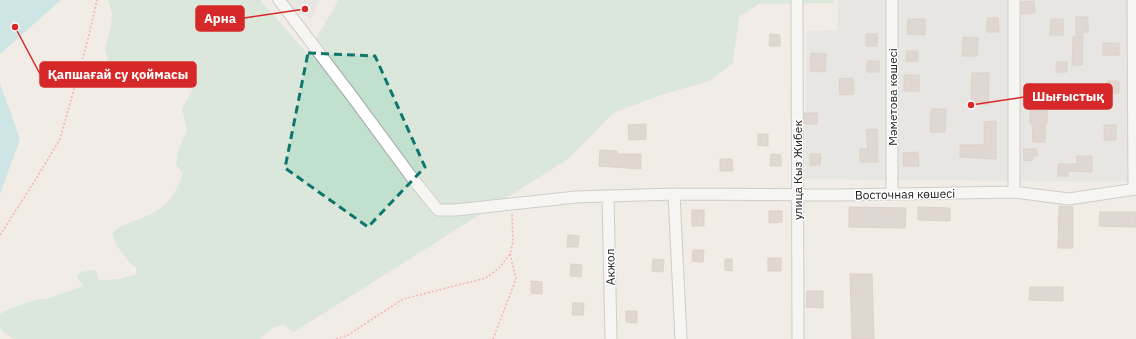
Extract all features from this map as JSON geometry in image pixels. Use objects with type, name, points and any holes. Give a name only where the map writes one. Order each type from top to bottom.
[{"type":"street","name":"Восточная көшесі","points":[[279,0],[413,179],[438,210],[456,210],[576,197],[674,194],[797,195],[1014,192],[1069,199],[1135,189]]},
{"type":"street","name":"улица Кыз Жибек","points":[[797,0],[798,339]]},
{"type":"street","name":"Мәметова көшесі","points":[[892,0],[892,194]]},
{"type":"street","points":[[1014,0],[1014,192]]},
{"type":"street","points":[[1132,0],[1135,189]]},
{"type":"street","points":[[674,194],[681,339]]},
{"type":"street","name":"Акжол","points":[[608,196],[611,339]]},
{"type":"path","points":[[0,235],[60,139],[88,40],[97,0]]},
{"type":"path","points":[[336,339],[348,336],[403,299],[486,278],[499,268],[510,254],[513,242],[512,204]]},
{"type":"path","points":[[493,339],[516,279],[510,254]]},
{"type":"highlighted area","points":[[308,53],[375,56],[425,167],[368,227],[285,168]]},
{"type":"shaded area","points":[[279,0],[320,0],[311,19]]},
{"type":"shaded area","points":[[838,0],[1136,0],[1136,182],[805,179],[807,31],[838,30]]},
{"type":"green space","points":[[108,0],[260,0],[307,53],[339,0],[833,0],[833,3],[759,4],[739,17],[733,63],[709,81],[661,95],[613,113],[568,159],[294,332],[283,325],[273,328],[260,339],[15,339],[4,332],[1,328],[0,314],[4,311],[38,299],[47,299],[83,286],[77,277],[81,272],[95,270],[99,280],[118,279],[136,274],[136,268],[121,252],[112,233],[120,227],[154,212],[167,203],[176,190],[183,173],[176,165],[178,151],[187,130],[182,109],[195,85],[197,67],[183,60],[169,76],[151,83],[124,77],[112,78],[105,48],[111,28],[112,14]]},
{"type":"water","points":[[0,0],[61,0],[0,54]]},
{"type":"water","points":[[0,83],[20,139],[0,194]]},
{"type":"building","points":[[1034,1],[1035,13],[1022,14],[1021,2]]},
{"type":"building","points":[[1076,17],[1088,17],[1088,32],[1083,32],[1082,65],[1072,65],[1073,37],[1076,37]]},
{"type":"building","points":[[987,18],[998,18],[999,32],[987,32]]},
{"type":"building","points":[[908,19],[925,19],[925,35],[907,34]]},
{"type":"building","points":[[1051,19],[1063,19],[1063,35],[1050,35]]},
{"type":"building","points":[[770,34],[780,35],[780,46],[769,46]]},
{"type":"building","points":[[866,34],[877,34],[877,46],[866,46]]},
{"type":"building","points":[[963,37],[978,38],[977,56],[962,56]]},
{"type":"building","points":[[1103,43],[1119,43],[1119,55],[1103,55]]},
{"type":"building","points":[[906,51],[918,51],[918,61],[906,61]]},
{"type":"building","points":[[811,53],[826,54],[825,72],[810,71]]},
{"type":"building","points":[[867,61],[879,61],[879,72],[867,72]]},
{"type":"building","points":[[1056,62],[1067,62],[1067,72],[1056,72]]},
{"type":"building","points":[[972,73],[989,73],[988,105],[971,104]]},
{"type":"building","points":[[904,75],[919,75],[919,91],[904,91]]},
{"type":"building","points":[[853,78],[854,94],[840,95],[839,79]]},
{"type":"building","points":[[1107,81],[1119,81],[1119,93],[1107,93]]},
{"type":"building","points":[[1024,93],[1042,93],[1043,109],[1047,109],[1045,142],[1033,142],[1032,124],[1030,124],[1030,106],[1024,106]]},
{"type":"building","points":[[931,109],[946,109],[945,132],[930,132]]},
{"type":"building","points":[[804,113],[817,113],[817,124],[805,124]]},
{"type":"building","points":[[996,121],[996,159],[960,157],[960,145],[984,145],[984,122]]},
{"type":"building","points":[[646,124],[646,139],[629,140],[628,125]]},
{"type":"building","points":[[1104,125],[1116,125],[1116,140],[1104,140]]},
{"type":"building","points":[[877,129],[878,162],[860,162],[860,149],[868,149],[866,130]]},
{"type":"building","points":[[758,134],[768,134],[768,146],[758,145]]},
{"type":"building","points":[[1023,149],[1037,149],[1037,156],[1033,156],[1033,160],[1024,161]]},
{"type":"building","points":[[600,150],[617,151],[617,154],[641,154],[641,169],[599,166]]},
{"type":"building","points":[[918,152],[919,166],[903,166],[903,153]]},
{"type":"building","points":[[771,154],[781,155],[781,166],[770,166]]},
{"type":"building","points":[[810,154],[821,154],[820,165],[810,165]]},
{"type":"building","points":[[1077,156],[1092,156],[1092,172],[1068,171],[1068,176],[1058,176],[1058,164],[1077,164]]},
{"type":"building","points":[[720,159],[732,159],[733,171],[720,171]]},
{"type":"building","points":[[1059,206],[1073,207],[1073,248],[1058,248]]},
{"type":"building","points":[[849,207],[906,208],[905,228],[849,227]]},
{"type":"building","points":[[918,207],[950,208],[950,221],[918,220]]},
{"type":"building","points":[[692,210],[704,210],[704,226],[692,226]]},
{"type":"building","points":[[769,211],[782,211],[782,222],[769,223]]},
{"type":"building","points":[[1100,212],[1136,212],[1136,227],[1099,226]]},
{"type":"building","points":[[568,235],[579,236],[578,247],[567,247]]},
{"type":"building","points":[[693,250],[704,250],[703,262],[692,261]]},
{"type":"building","points":[[768,258],[781,258],[781,271],[768,271]]},
{"type":"building","points":[[653,259],[664,260],[663,272],[652,271]]},
{"type":"building","points":[[725,259],[732,259],[732,271],[725,270]]},
{"type":"building","points":[[571,264],[582,265],[581,277],[570,276]]},
{"type":"building","points":[[850,274],[872,274],[874,339],[852,339]]},
{"type":"building","points":[[531,281],[542,282],[542,294],[531,293]]},
{"type":"building","points":[[1030,287],[1063,287],[1063,301],[1029,300]]},
{"type":"building","points":[[807,291],[823,291],[823,308],[806,307]]},
{"type":"building","points":[[573,303],[584,303],[583,315],[572,315]]},
{"type":"building","points":[[626,311],[637,311],[637,323],[626,322]]},
{"type":"place","name":"Арна","points":[[305,9]]},
{"type":"place","name":"Қапшағай су қоймасы","points":[[15,27]]},
{"type":"place","name":"Шығыстық","points":[[971,105]]}]
